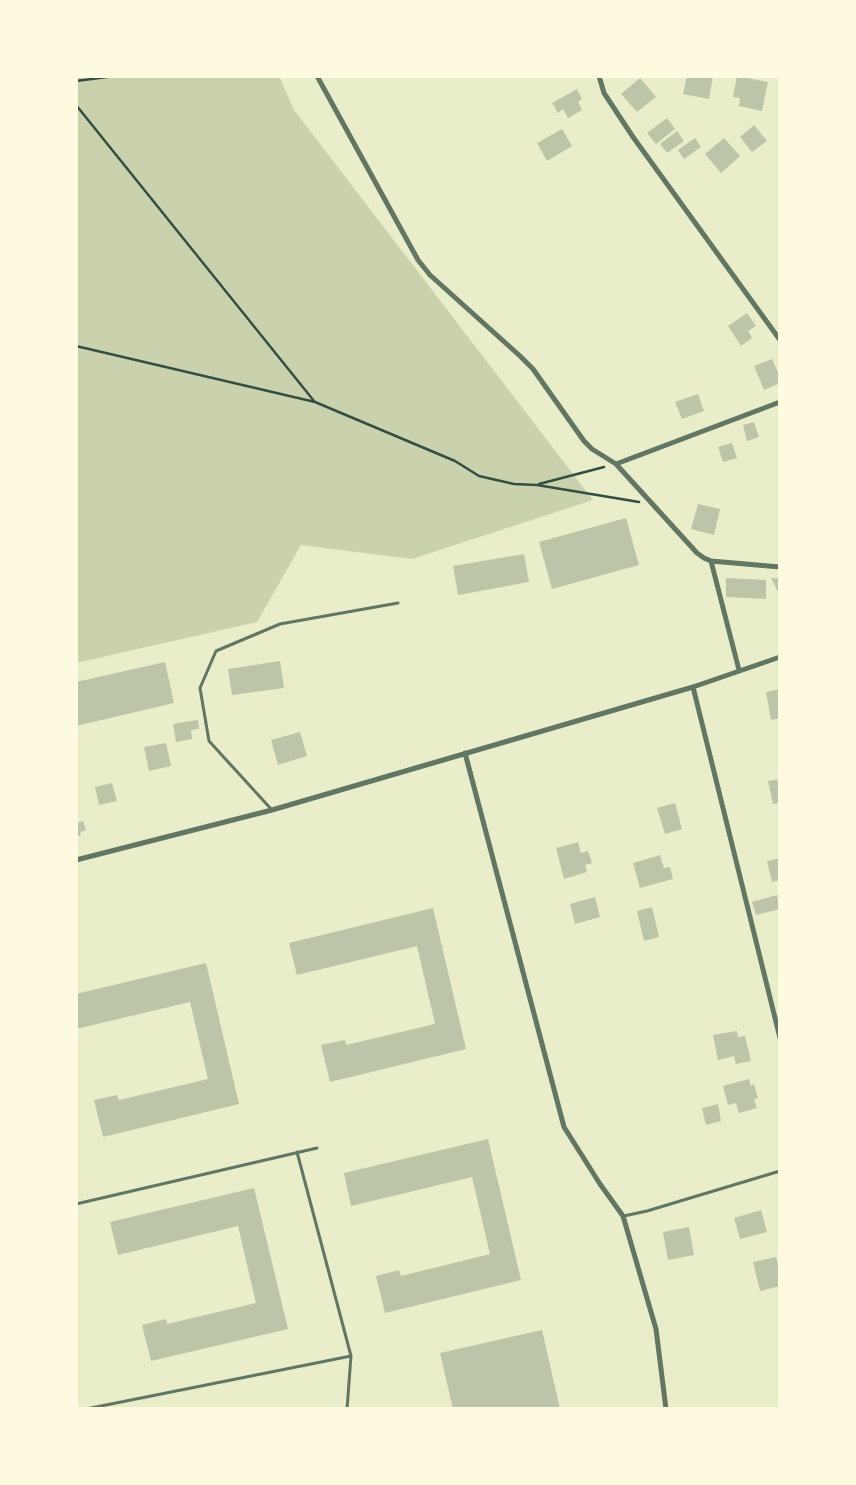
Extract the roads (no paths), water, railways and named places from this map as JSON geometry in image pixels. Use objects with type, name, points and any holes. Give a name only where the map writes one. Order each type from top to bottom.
[{"type":"street","points":[[317,76],[418,260],[430,275],[533,369],[584,441],[592,449],[616,464],[697,553],[712,561],[780,567]]},
{"type":"street","points":[[599,76],[604,93],[633,137],[780,340]]},
{"type":"street","points":[[616,464],[780,402]]},
{"type":"street","points":[[712,561],[739,670]]},
{"type":"street","points":[[76,860],[272,810],[693,687],[780,657]]},
{"type":"street","points":[[693,687],[780,1038]]},
{"type":"street","points":[[465,753],[564,1127],[623,1216],[656,1329],[666,1409]]},
{"type":"lane","points":[[272,810],[209,741],[200,688],[216,651],[280,624],[398,603]]},
{"type":"lane","points":[[76,1204],[317,1148]]},
{"type":"lane","points":[[297,1152],[351,1356],[347,1409]]},
{"type":"lane","points":[[623,1216],[646,1211],[780,1171]]},
{"type":"lane","points":[[86,1409],[351,1356]]}]
